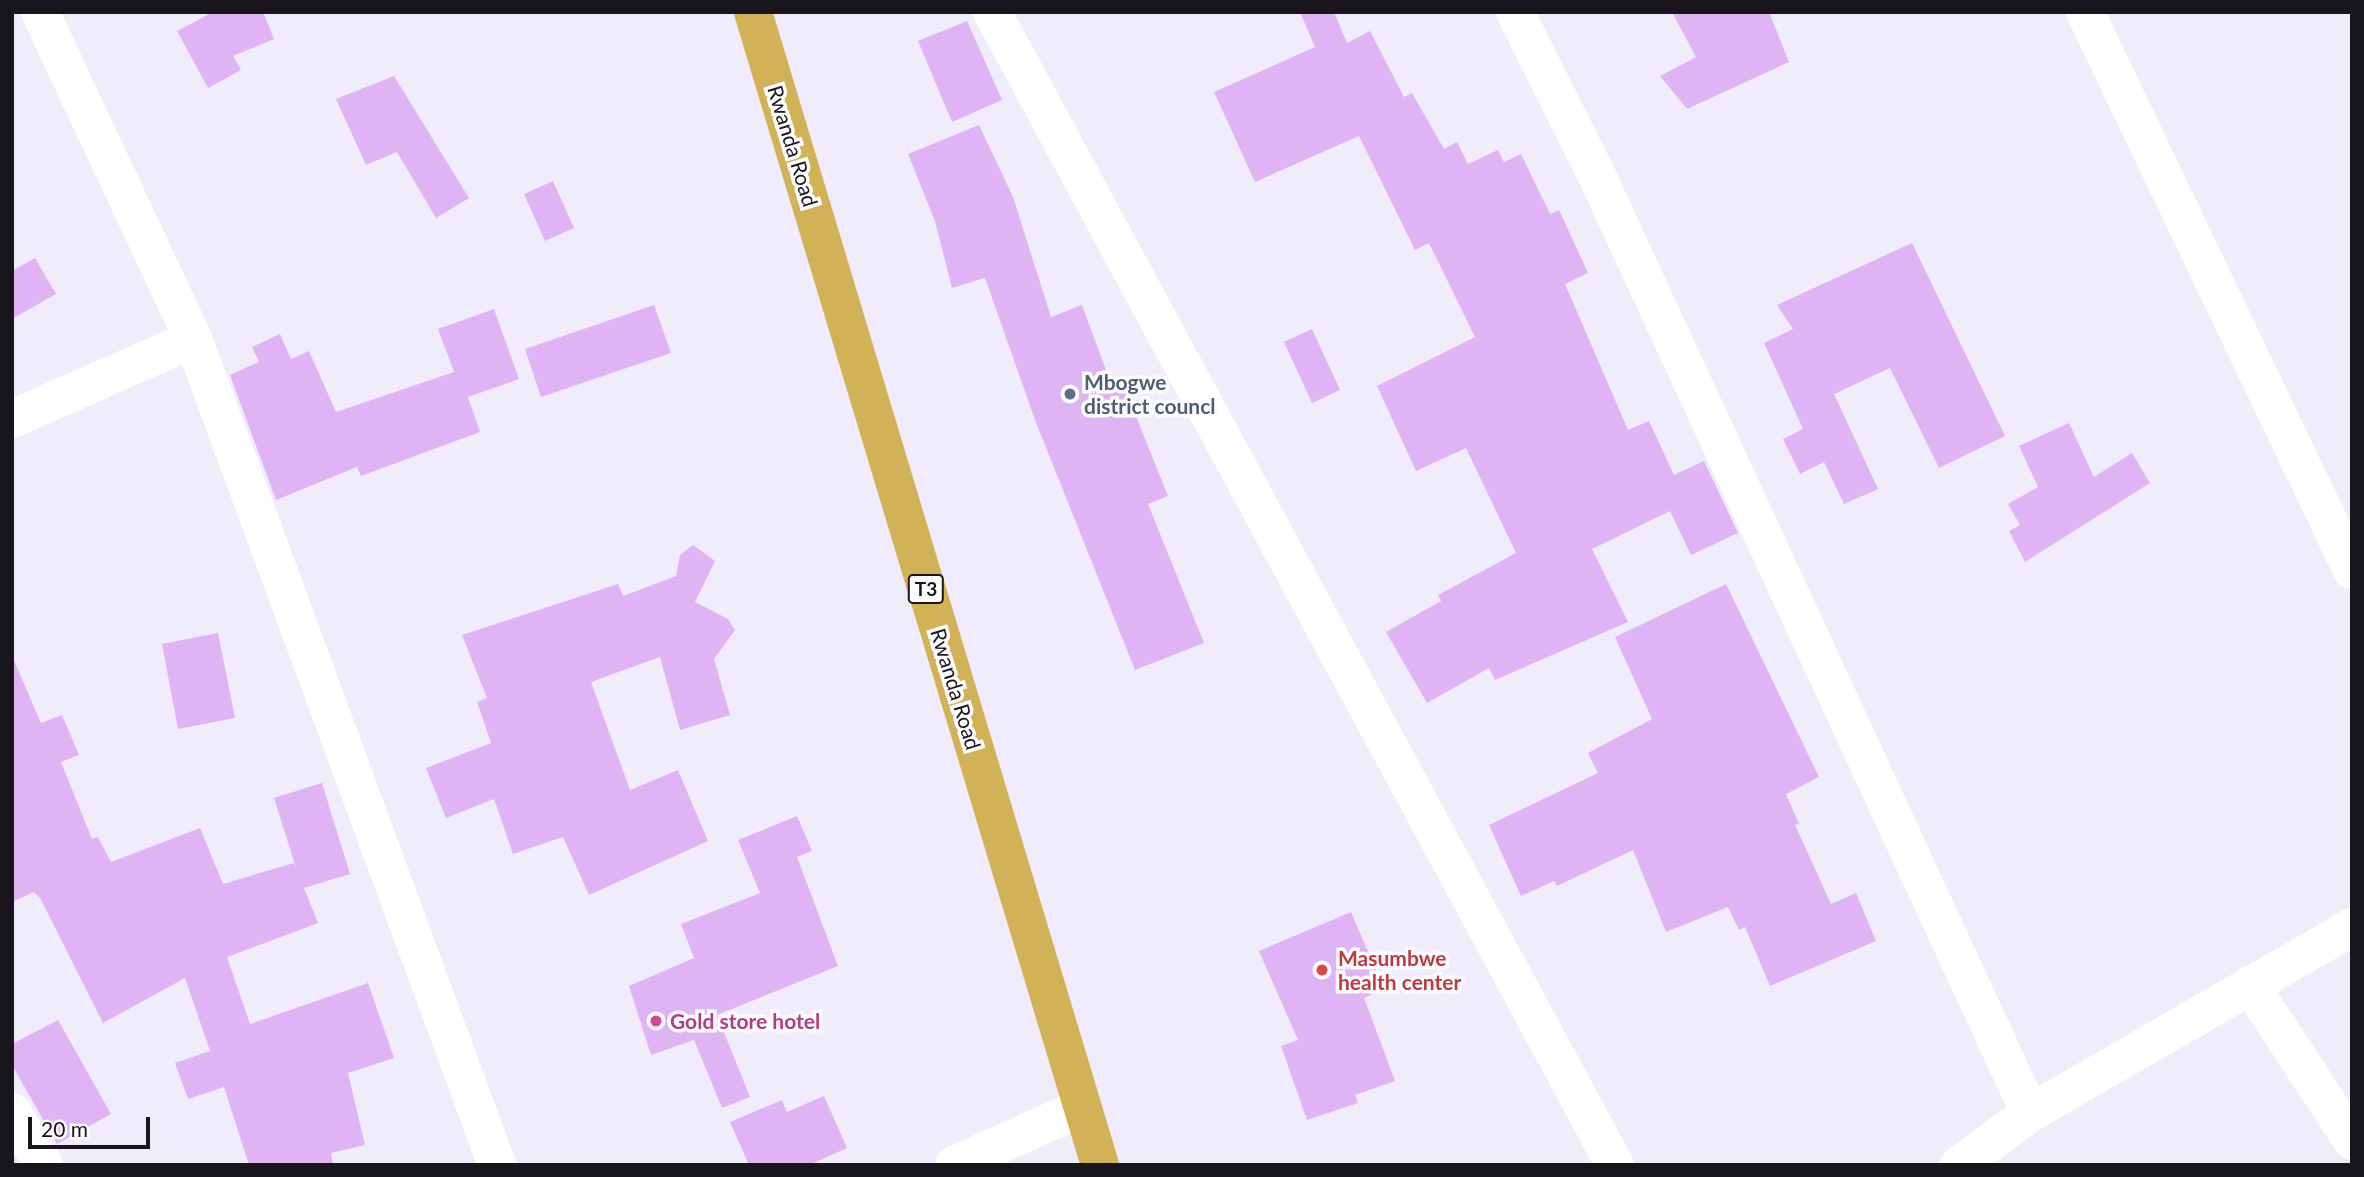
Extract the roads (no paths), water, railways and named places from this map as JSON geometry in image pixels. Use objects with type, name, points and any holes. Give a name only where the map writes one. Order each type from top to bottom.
[{"type":"highway","name":"Rwanda Road","points":[[752,12],[1100,1165]]},
{"type":"street","points":[[40,12],[193,339],[497,1165]]},
{"type":"street","points":[[992,12],[1615,1165]]},
{"type":"street","points":[[1515,12],[1603,189],[2030,1113]]},
{"type":"street","points":[[2085,12],[2352,570]]},
{"type":"street","points":[[12,419],[193,339]]},
{"type":"street","points":[[1958,1165],[2030,1113],[2352,927]]},
{"type":"street","points":[[2250,985],[2352,1140]]},
{"type":"street","points":[[954,1165],[1082,1108]]},
{"type":"street","points":[[12,1112],[44,1165]]},
{"type":"place","name":"Mbogwe district councl","points":[[1070,394]]},
{"type":"place","name":"Masumbwe health center","points":[[1322,970]]},
{"type":"place","name":"Gold store hotel","points":[[656,1021]]}]
